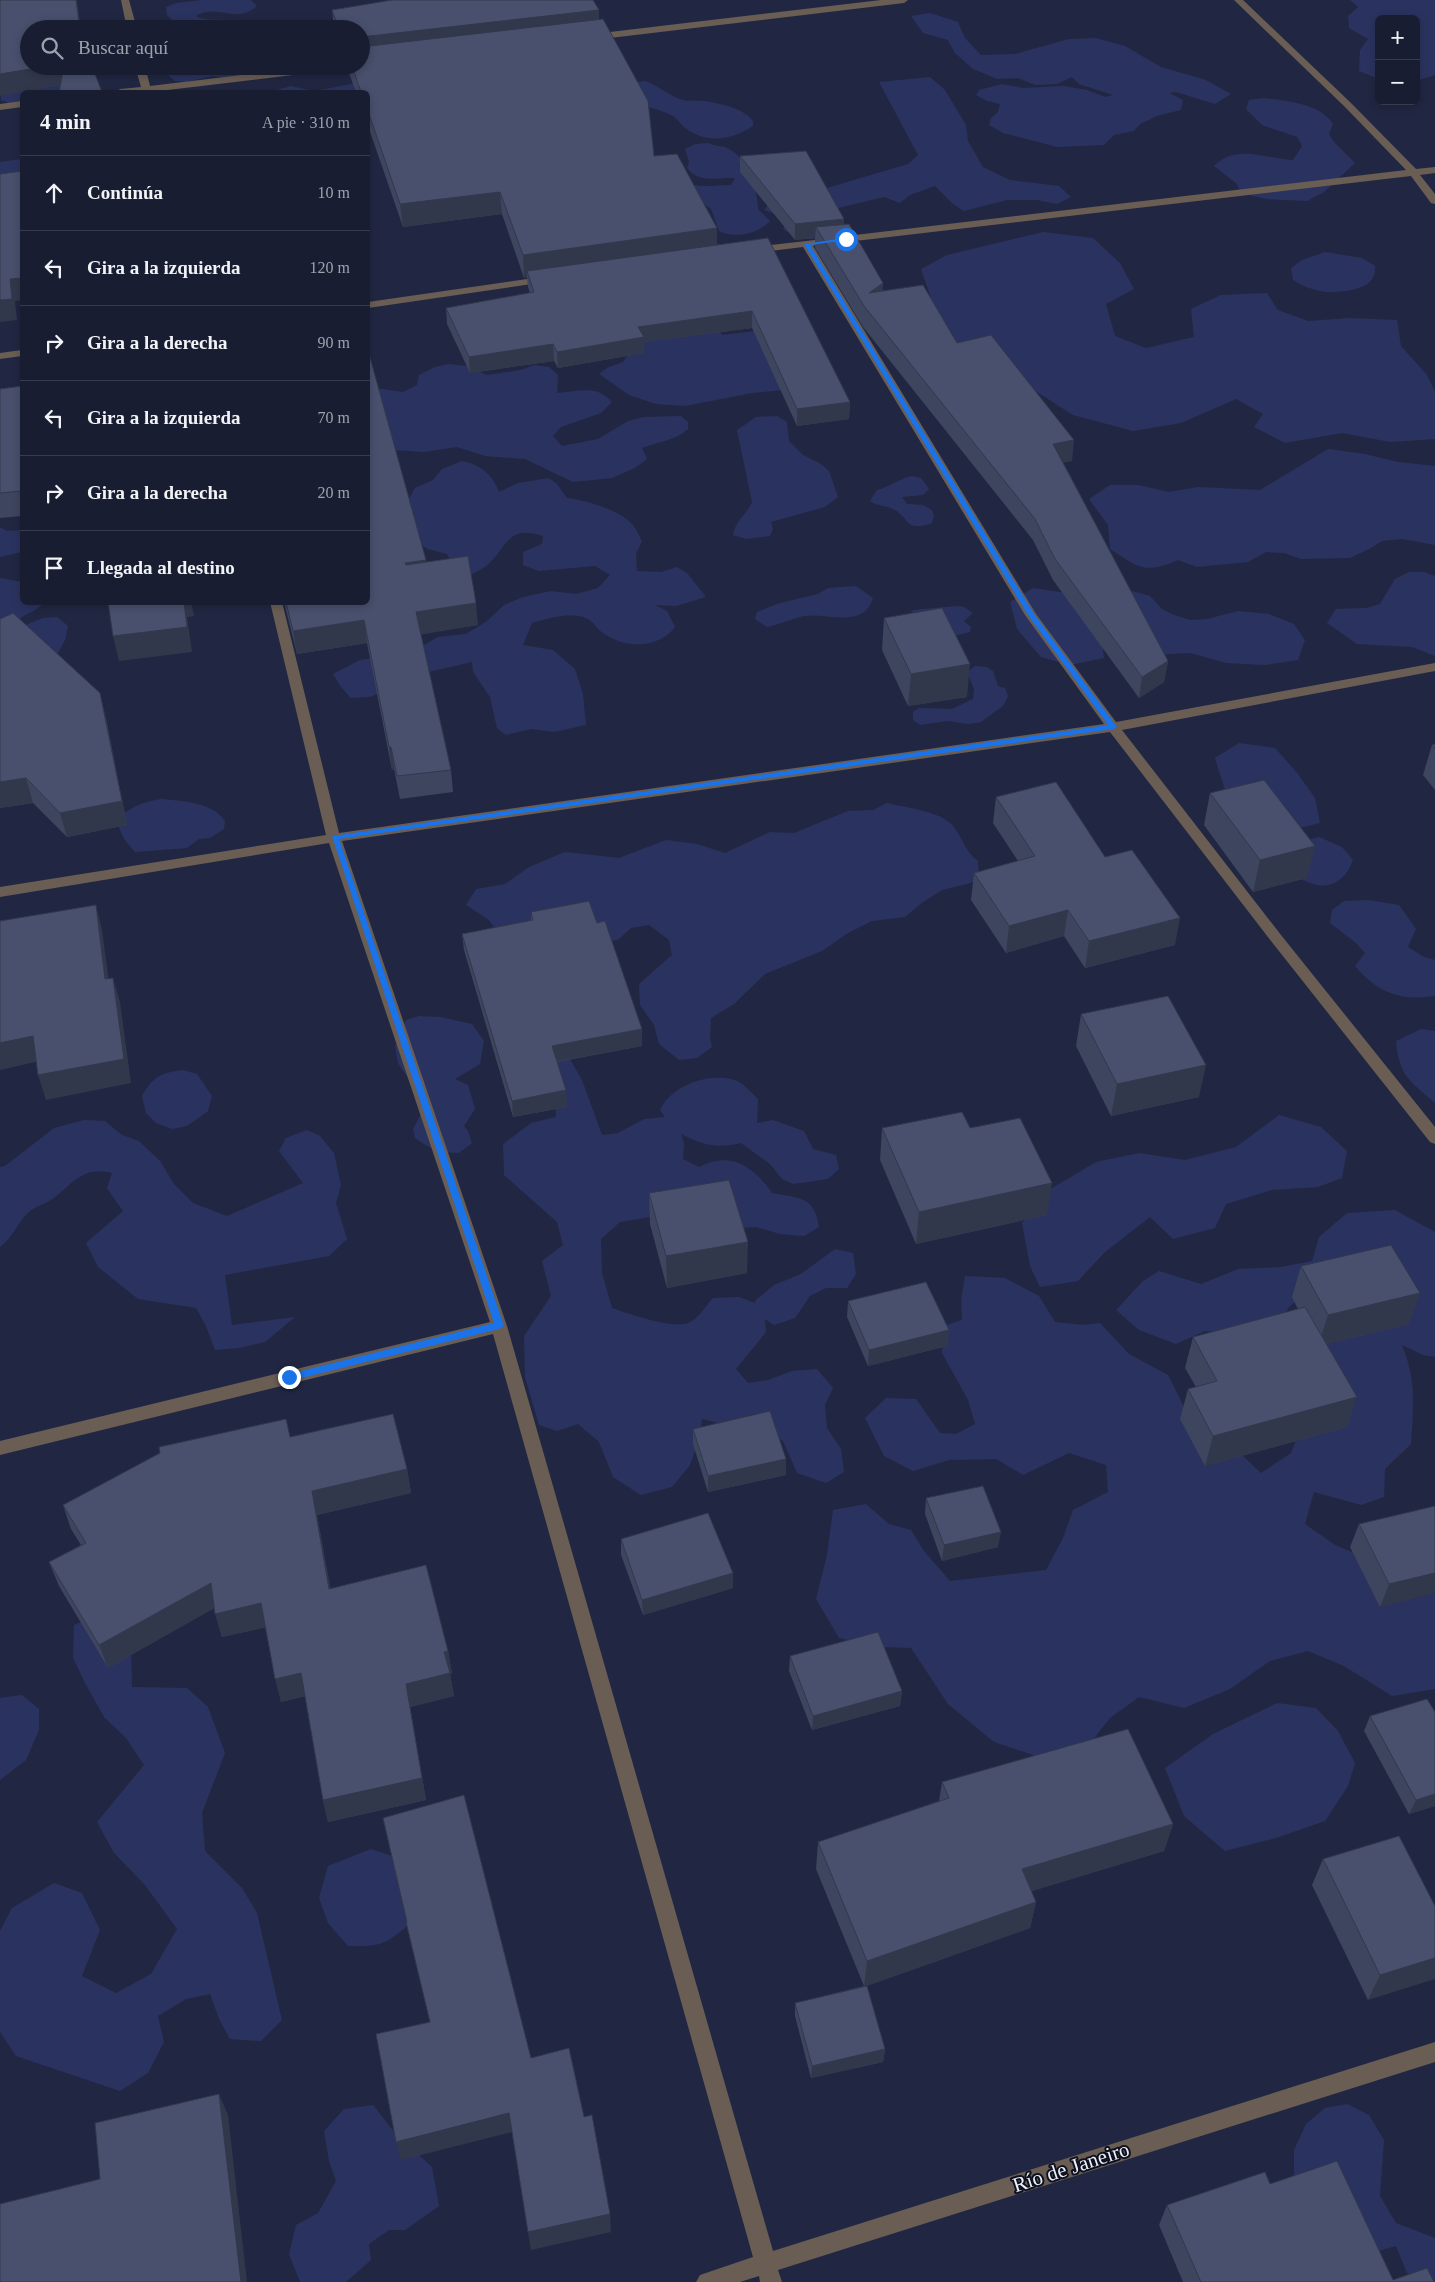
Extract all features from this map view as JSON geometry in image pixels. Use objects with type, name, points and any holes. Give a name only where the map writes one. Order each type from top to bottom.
[{"type":"street","points":[[125,0],[130,20]]},
{"type":"street","points":[[578,38],[904,0]]},
{"type":"street","points":[[1238,0],[1348,105],[1414,173],[1435,201]]},
{"type":"street","points":[[142,75],[146,90]]},
{"type":"street","points":[[154,90],[272,75]]},
{"type":"street","points":[[0,107],[20,104]]},
{"type":"street","points":[[745,251],[1435,170]]},
{"type":"street","points":[[806,244],[1031,615],[1113,727],[1276,938],[1435,1138]]},
{"type":"street","points":[[370,305],[562,277]]},
{"type":"street","points":[[0,356],[20,353]]},
{"type":"street","points":[[277,605],[334,838],[499,1326],[768,2273]]},
{"type":"street","points":[[0,892],[334,838],[1113,727],[1435,667]]},
{"type":"street","points":[[0,1448],[499,1326]]},
{"type":"street","name":"Río de Janeiro","points":[[707,2282],[768,2273],[1435,2052]]},
{"type":"shaded area","points":[[202,0],[251,0],[257,6],[250,11],[238,14],[204,12],[196,16],[199,18],[235,20],[172,20],[167,15],[166,7],[176,3]]},
{"type":"shaded area","points":[[1350,0],[1435,0],[1435,75],[1420,80],[1420,15],[1375,15],[1375,77],[1359,71],[1360,50],[1368,39],[1349,28],[1348,16],[1358,7]]},
{"type":"shaded area","points":[[930,13],[958,22],[965,38],[981,55],[1015,54],[1069,39],[1096,38],[1125,46],[1161,67],[1206,80],[1231,94],[1215,104],[1176,92],[1169,93],[1183,100],[1181,110],[1157,116],[1140,124],[1134,131],[1114,135],[1104,145],[1057,147],[1003,133],[989,125],[991,118],[998,112],[1000,104],[987,101],[976,95],[979,90],[1002,84],[1023,88],[1064,86],[1087,90],[1105,97],[1113,95],[1079,84],[1072,77],[1057,84],[1035,85],[1018,78],[997,79],[973,69],[955,53],[948,40],[923,33],[911,16]]},
{"type":"shaded area","points":[[249,75],[224,78],[213,76],[186,82],[175,81],[169,76]]},
{"type":"shaded area","points":[[930,77],[945,90],[966,125],[968,141],[983,167],[1010,180],[1059,186],[1071,197],[1057,204],[1037,200],[1007,200],[964,211],[953,204],[935,186],[910,195],[900,203],[884,197],[830,210],[818,239],[799,239],[783,229],[790,219],[764,210],[776,195],[810,193],[908,164],[918,155],[879,82]]},
{"type":"shaded area","points":[[60,81],[62,90],[20,90],[20,102],[9,103],[1,100],[0,85]]},
{"type":"shaded area","points":[[645,81],[683,100],[704,101],[737,109],[753,121],[753,126],[730,137],[713,138],[696,134],[671,115],[638,103],[632,83]]},
{"type":"shaded area","points":[[362,82],[368,88],[359,90],[319,90]]},
{"type":"shaded area","points":[[291,86],[309,90],[276,90]]},
{"type":"shaded area","points":[[1264,98],[1302,104],[1327,117],[1333,124],[1329,134],[1334,142],[1355,163],[1324,192],[1307,201],[1266,199],[1241,193],[1237,184],[1214,166],[1232,155],[1242,154],[1293,160],[1302,146],[1297,137],[1262,125],[1246,109],[1249,100]]},
{"type":"shaded area","points":[[709,143],[725,147],[734,152],[746,166],[754,183],[758,209],[770,221],[759,229],[739,235],[719,231],[711,209],[704,204],[691,184],[706,186],[731,185],[735,178],[703,178],[692,173],[687,168],[689,162],[685,149],[695,144]]},
{"type":"shaded area","points":[[20,159],[20,179],[0,183],[0,162]]},
{"type":"shaded area","points":[[1043,232],[1093,238],[1120,263],[1134,289],[1106,304],[1115,336],[1146,348],[1194,337],[1191,309],[1221,295],[1267,293],[1278,310],[1308,321],[1350,318],[1397,320],[1401,346],[1427,375],[1435,392],[1435,439],[1390,442],[1342,433],[1285,443],[1254,427],[1263,414],[1236,399],[1181,423],[1133,431],[1073,415],[1023,383],[956,349],[937,316],[921,269],[947,255]]},
{"type":"shaded area","points":[[1325,252],[1362,258],[1375,266],[1371,280],[1359,288],[1327,292],[1318,291],[1293,280],[1291,268],[1302,260]]},
{"type":"shaded area","points":[[710,310],[722,335],[773,329],[785,390],[752,393],[685,406],[656,404],[629,395],[599,374],[607,368],[623,362],[642,334]]},
{"type":"shaded area","points":[[449,364],[467,366],[487,375],[521,370],[534,365],[549,367],[558,375],[557,393],[593,391],[606,396],[612,402],[601,413],[561,427],[553,436],[562,446],[598,439],[628,421],[644,417],[681,416],[688,422],[688,429],[673,438],[642,448],[647,459],[635,468],[612,478],[573,482],[525,459],[485,456],[457,447],[424,452],[394,450],[370,392],[370,387],[403,392],[417,385],[419,375],[435,367]]},
{"type":"shaded area","points":[[777,416],[787,422],[789,441],[803,455],[821,464],[829,471],[838,497],[825,507],[771,522],[773,529],[770,536],[746,539],[733,535],[736,525],[752,502],[737,430],[756,417]]},
{"type":"shaded area","points":[[1328,449],[1365,454],[1398,462],[1435,466],[1435,545],[1402,539],[1382,541],[1350,558],[1301,559],[1284,553],[1266,552],[1248,562],[1197,567],[1178,560],[1166,565],[1149,568],[1135,564],[1110,549],[1108,525],[1089,499],[1110,485],[1138,485],[1169,492],[1198,487],[1260,490]]},
{"type":"shaded area","points":[[462,461],[469,462],[485,471],[493,480],[499,492],[518,483],[549,478],[557,484],[567,498],[584,501],[618,514],[632,524],[642,541],[636,554],[637,571],[661,572],[677,567],[687,573],[706,597],[676,606],[655,605],[667,611],[675,627],[668,634],[651,643],[631,644],[622,642],[612,638],[588,619],[580,616],[559,616],[532,623],[523,645],[553,650],[575,669],[583,694],[586,725],[554,732],[531,729],[506,735],[497,728],[490,697],[473,672],[472,662],[424,673],[370,697],[351,698],[333,674],[360,660],[391,656],[418,648],[438,637],[466,634],[487,621],[504,605],[523,597],[551,591],[576,594],[598,588],[610,575],[595,566],[539,571],[523,565],[523,552],[542,544],[543,536],[522,533],[515,535],[509,540],[486,566],[468,576],[458,572],[447,554],[428,549],[402,535],[407,502],[415,488],[433,480],[442,469]]},
{"type":"shaded area","points":[[912,476],[921,478],[929,489],[923,495],[902,497],[907,504],[923,505],[932,510],[934,515],[932,523],[923,526],[912,525],[893,509],[870,501],[877,490]]},
{"type":"shaded area","points":[[0,527],[7,531],[20,530],[20,552],[0,557]]},
{"type":"shaded area","points":[[1409,572],[1424,572],[1435,576],[1435,656],[1412,647],[1357,644],[1327,623],[1336,609],[1366,608],[1380,604],[1395,579]]},
{"type":"shaded area","points":[[0,578],[20,582],[20,605],[42,605],[7,625],[11,631],[43,618],[57,617],[68,626],[65,640],[55,659],[0,694]]},
{"type":"shaded area","points":[[856,586],[873,598],[868,608],[861,614],[853,617],[804,616],[767,627],[755,619],[757,612],[780,603],[818,594],[828,588]]},
{"type":"shaded area","points":[[1033,588],[1067,593],[1101,636],[1104,658],[1070,665],[1041,657],[1017,629],[1010,602]]},
{"type":"shaded area","points":[[1132,591],[1150,596],[1162,609],[1190,620],[1207,619],[1238,611],[1269,614],[1294,624],[1305,640],[1298,660],[1265,665],[1226,663],[1190,653],[1148,655],[1111,596]]},
{"type":"shaded area","points":[[964,607],[973,613],[964,621],[971,627],[970,632],[954,636],[909,615],[913,610]]},
{"type":"shaded area","points":[[975,666],[987,667],[993,671],[998,686],[1005,688],[1008,696],[1003,706],[981,722],[969,724],[947,721],[920,725],[913,720],[913,712],[919,708],[952,709],[973,699],[974,689],[967,672]]},
{"type":"shaded area","points":[[1239,743],[1275,748],[1298,774],[1315,798],[1320,823],[1286,831],[1225,790],[1215,758]]},
{"type":"shaded area","points":[[161,799],[205,806],[213,810],[225,821],[224,829],[210,838],[199,839],[187,848],[135,852],[124,839],[116,820],[137,806]]},
{"type":"shaded area","points":[[887,803],[932,813],[947,821],[953,826],[967,849],[978,861],[979,877],[971,883],[942,890],[923,902],[905,917],[872,921],[848,933],[822,951],[765,974],[734,1004],[711,1018],[710,1037],[712,1047],[697,1058],[679,1060],[659,1044],[654,1025],[640,1005],[639,984],[672,955],[669,940],[649,925],[631,928],[618,940],[593,943],[499,934],[489,920],[466,905],[476,889],[505,884],[529,867],[565,852],[619,858],[666,840],[697,844],[725,853],[770,832],[794,833],[848,811],[873,810]]},
{"type":"shaded area","points":[[1319,837],[1342,847],[1353,860],[1342,878],[1335,883],[1319,885],[1310,883],[1292,872],[1301,842]]},
{"type":"shaded area","points":[[1368,900],[1399,905],[1416,929],[1408,947],[1424,957],[1435,960],[1435,996],[1411,997],[1390,993],[1372,983],[1355,966],[1365,953],[1356,943],[1330,923],[1332,910],[1344,901]]},
{"type":"shaded area","points":[[419,1016],[440,1017],[472,1024],[484,1041],[480,1064],[455,1079],[468,1085],[475,1109],[464,1126],[472,1143],[459,1153],[436,1150],[415,1138],[413,1129],[422,1112],[408,1078],[398,1063],[395,1046],[406,1020]]},
{"type":"shaded area","points":[[1421,1029],[1435,1031],[1435,1103],[1407,1077],[1398,1053],[1396,1041]]},
{"type":"shaded area","points":[[535,1054],[567,1054],[582,1080],[602,1135],[618,1133],[644,1119],[665,1117],[660,1110],[665,1101],[693,1082],[705,1079],[727,1078],[740,1082],[758,1099],[757,1123],[773,1120],[804,1131],[813,1149],[836,1155],[839,1169],[828,1179],[793,1184],[782,1179],[770,1164],[741,1143],[725,1146],[710,1145],[681,1134],[684,1143],[683,1159],[699,1167],[721,1160],[741,1164],[758,1176],[772,1193],[798,1198],[809,1204],[817,1217],[819,1227],[804,1236],[780,1234],[756,1227],[740,1228],[650,1217],[620,1222],[601,1239],[602,1273],[612,1308],[650,1320],[671,1324],[692,1321],[713,1298],[739,1297],[755,1303],[774,1285],[801,1274],[835,1249],[853,1253],[856,1274],[847,1288],[826,1288],[810,1296],[795,1318],[774,1325],[765,1319],[766,1332],[736,1369],[748,1383],[768,1380],[792,1371],[817,1369],[833,1388],[825,1405],[827,1428],[841,1449],[844,1472],[826,1483],[797,1473],[783,1441],[748,1421],[723,1424],[702,1419],[699,1440],[690,1465],[672,1487],[641,1495],[613,1477],[599,1442],[578,1424],[557,1431],[539,1425],[525,1377],[524,1336],[551,1296],[542,1261],[563,1245],[557,1222],[504,1175],[503,1144],[531,1123],[556,1117],[555,1094]]},
{"type":"shaded area","points":[[182,1070],[197,1074],[212,1096],[208,1111],[187,1126],[172,1129],[156,1123],[146,1113],[142,1096],[150,1084],[158,1077]]},
{"type":"shaded area","points":[[1279,1115],[1321,1127],[1347,1151],[1342,1178],[1318,1187],[1272,1190],[1226,1204],[1215,1228],[1173,1239],[1150,1217],[1105,1252],[1078,1281],[1040,1287],[1030,1266],[1022,1223],[1047,1191],[1096,1162],[1139,1153],[1185,1160],[1236,1147]]},
{"type":"shaded area","points":[[84,1120],[105,1121],[122,1135],[139,1141],[160,1161],[174,1184],[193,1203],[227,1216],[303,1183],[279,1151],[286,1138],[307,1130],[320,1136],[334,1153],[341,1185],[336,1203],[347,1239],[329,1256],[225,1275],[232,1325],[295,1317],[265,1342],[239,1348],[215,1350],[206,1326],[196,1308],[138,1299],[98,1267],[86,1243],[123,1211],[107,1188],[112,1173],[93,1172],[78,1178],[51,1200],[30,1211],[0,1247],[0,1167],[5,1166],[54,1128]]},
{"type":"shaded area","points":[[1395,1210],[1435,1232],[1435,1357],[1423,1355],[1402,1345],[1410,1371],[1413,1394],[1411,1444],[1385,1469],[1384,1497],[1361,1505],[1314,1492],[1305,1524],[1335,1545],[1379,1563],[1435,1578],[1435,1689],[1392,1696],[1344,1666],[1308,1651],[1270,1661],[1230,1689],[1184,1708],[1139,1697],[1110,1718],[1088,1746],[1039,1757],[994,1742],[948,1704],[911,1648],[883,1647],[839,1638],[816,1599],[827,1555],[833,1510],[866,1504],[889,1524],[911,1530],[924,1551],[950,1581],[1046,1570],[1063,1538],[1073,1510],[1108,1492],[1106,1465],[1069,1453],[1023,1475],[996,1459],[949,1460],[913,1471],[884,1456],[865,1418],[886,1398],[916,1399],[940,1433],[956,1434],[975,1424],[968,1400],[942,1353],[944,1326],[962,1320],[961,1300],[965,1276],[1005,1278],[1039,1296],[1055,1322],[1083,1325],[1100,1323],[1129,1354],[1168,1375],[1184,1407],[1225,1439],[1261,1473],[1291,1453],[1304,1419],[1311,1290],[1289,1307],[1280,1322],[1233,1333],[1205,1331],[1176,1344],[1139,1330],[1116,1310],[1143,1281],[1159,1271],[1201,1284],[1238,1269],[1281,1267],[1312,1261],[1319,1237],[1347,1213]]},
{"type":"shaded area","points":[[96,1616],[131,1648],[132,1687],[187,1688],[208,1707],[225,1753],[202,1813],[205,1851],[242,1888],[257,1913],[282,2020],[261,2041],[230,2039],[219,2019],[210,1994],[186,1999],[158,2016],[164,2042],[148,2073],[120,2091],[16,2056],[0,2032],[0,1931],[12,1908],[54,1883],[82,1893],[100,1930],[82,1976],[116,1993],[151,1974],[177,1929],[145,1885],[114,1853],[97,1822],[144,1765],[126,1738],[104,1717],[73,1658],[74,1625]]},
{"type":"shaded area","points":[[22,1695],[39,1709],[39,1730],[26,1760],[0,1780],[0,1698]]},
{"type":"shaded area","points":[[1277,1703],[1316,1708],[1338,1731],[1355,1763],[1348,1786],[1325,1821],[1276,1838],[1225,1851],[1184,1816],[1165,1768],[1213,1734]]},
{"type":"shaded area","points":[[371,1849],[392,1856],[414,1920],[385,1942],[370,1946],[348,1946],[328,1923],[319,1898],[328,1866]]},
{"type":"shaded area","points":[[1347,2104],[1369,2115],[1384,2140],[1380,2196],[1396,2223],[1435,2238],[1435,2282],[1414,2282],[1406,2271],[1396,2246],[1361,2256],[1294,2184],[1294,2150],[1306,2124],[1325,2108]]},
{"type":"shaded area","points":[[373,2105],[395,2133],[432,2167],[439,2206],[405,2230],[389,2230],[369,2244],[371,2260],[346,2282],[300,2282],[289,2254],[296,2225],[318,2213],[336,2181],[329,2161],[324,2131],[344,2109]]},
{"type":"building","points":[[0,0],[76,0],[79,20],[20,20],[20,71],[0,74]]},
{"type":"building","points":[[392,0],[593,0],[599,10],[370,36],[370,20],[336,20],[332,10]]},
{"type":"building","points":[[603,19],[648,101],[654,156],[677,154],[717,228],[523,255],[500,192],[400,204],[370,117],[370,90],[360,90],[355,75],[370,75],[370,46]]},
{"type":"building","points":[[62,75],[95,75],[101,90],[59,90]]},
{"type":"building","points":[[806,151],[844,219],[795,224],[740,156]]},
{"type":"building","points":[[20,171],[20,278],[10,279],[12,299],[0,300],[0,174]]},
{"type":"building","points":[[849,224],[883,283],[869,293],[923,285],[957,343],[991,335],[1074,440],[1053,444],[1168,661],[1142,677],[1055,559],[1035,519],[864,306],[816,227]]},
{"type":"building","points":[[768,238],[850,402],[797,409],[752,311],[638,327],[644,337],[557,352],[553,344],[469,357],[446,308],[534,292],[527,271]]},
{"type":"building","points":[[370,357],[426,560],[405,563],[406,565],[468,556],[476,603],[416,612],[451,770],[397,776],[391,747],[389,747],[364,620],[293,631],[287,605],[370,605]]},
{"type":"building","points":[[20,386],[20,491],[0,493],[0,389]]},
{"type":"building","points":[[108,605],[184,605],[187,627],[113,636]]},
{"type":"building","points":[[942,608],[970,664],[911,674],[884,618]]},
{"type":"building","points":[[13,613],[100,693],[122,801],[60,813],[26,778],[0,782],[0,619]]},
{"type":"building","points":[[1264,780],[1315,846],[1260,860],[1210,793]]},
{"type":"building","points":[[1056,782],[1105,857],[1132,850],[1180,918],[1089,941],[1068,910],[1009,926],[974,873],[1035,856],[996,797]]},
{"type":"building","points":[[589,901],[597,923],[605,921],[642,1029],[552,1046],[566,1090],[512,1101],[462,934],[533,920],[531,912]]},
{"type":"building","points":[[96,905],[105,979],[113,978],[124,1059],[38,1075],[33,1036],[0,1043],[0,921]]},
{"type":"building","points":[[1168,996],[1206,1065],[1117,1084],[1081,1014]]},
{"type":"building","points":[[962,1112],[970,1128],[1020,1118],[1052,1183],[919,1212],[882,1128]]},
{"type":"building","points":[[729,1180],[748,1242],[666,1256],[649,1193]]},
{"type":"building","points":[[1391,1245],[1420,1293],[1328,1315],[1301,1266]]},
{"type":"building","points":[[926,1282],[949,1330],[869,1350],[848,1301]]},
{"type":"building","points":[[1305,1307],[1357,1397],[1213,1436],[1188,1389],[1217,1381],[1193,1337]]},
{"type":"building","points":[[770,1411],[786,1459],[708,1476],[693,1429]]},
{"type":"building","points":[[393,1414],[407,1469],[312,1491],[329,1589],[426,1565],[448,1651],[444,1652],[450,1673],[406,1684],[422,1778],[323,1800],[301,1673],[275,1679],[261,1603],[215,1614],[211,1583],[99,1645],[49,1562],[86,1543],[63,1505],[160,1453],[159,1447],[286,1419],[290,1437]]},
{"type":"building","points":[[983,1486],[1001,1532],[944,1545],[926,1498]]},
{"type":"building","points":[[1435,1506],[1435,1573],[1389,1584],[1359,1524]]},
{"type":"building","points":[[708,1513],[733,1573],[642,1600],[621,1539]]},
{"type":"building","points":[[878,1632],[902,1691],[813,1716],[790,1656]]},
{"type":"building","points":[[1427,1699],[1435,1712],[1435,1794],[1416,1800],[1370,1716]]},
{"type":"building","points":[[1128,1729],[1173,1824],[1022,1869],[1036,1902],[867,1961],[818,1842],[949,1798],[942,1782]]},
{"type":"building","points":[[464,1795],[531,2058],[569,2048],[584,2117],[592,2115],[610,2214],[528,2232],[509,2113],[396,2142],[376,2034],[430,2022],[383,1818]]},
{"type":"building","points":[[1399,1836],[1435,1906],[1435,1958],[1380,1975],[1323,1859]]},
{"type":"building","points":[[867,1986],[885,2049],[812,2066],[795,2003]]},
{"type":"building","points":[[219,2094],[241,2282],[0,2282],[0,2204],[100,2179],[95,2123]]},
{"type":"building","points":[[1337,2161],[1393,2280],[1427,2268],[1434,2282],[1201,2282],[1167,2205],[1265,2172],[1270,2184]]},
{"type":"route","points":[[289,1377],[499,1326],[334,838],[1113,727],[1031,615],[806,244],[846,239]]}]
